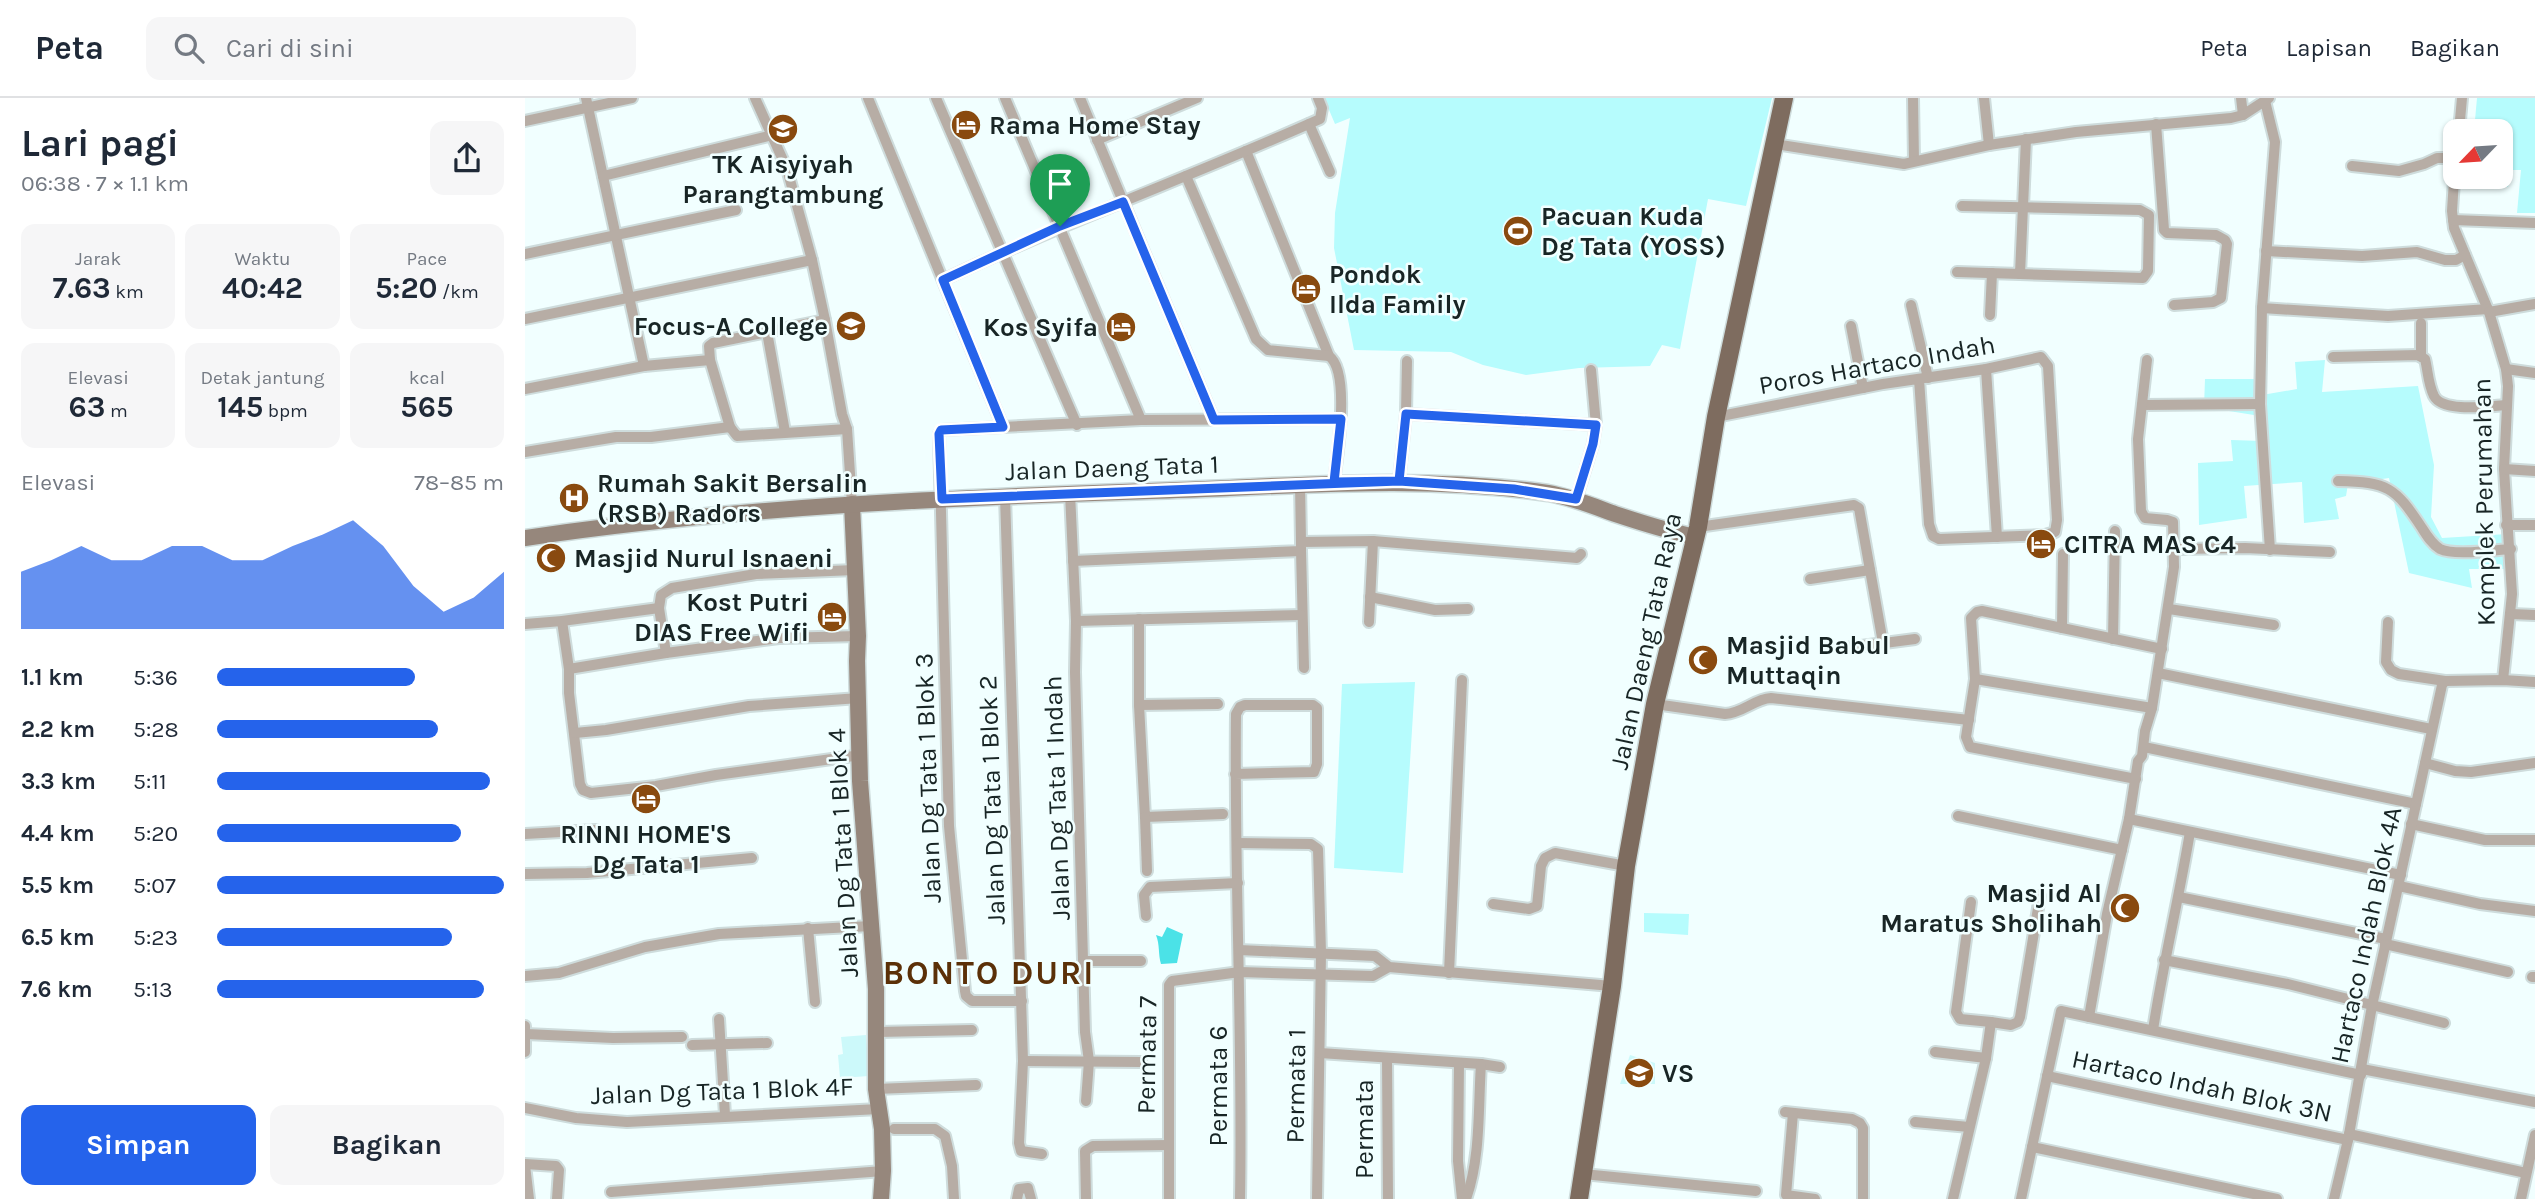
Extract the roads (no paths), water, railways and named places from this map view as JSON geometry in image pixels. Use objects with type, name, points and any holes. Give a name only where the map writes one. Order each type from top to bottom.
[{"type":"main road","name":"Jalan Daeng Tata Raya","points":[[1579,1199],[1612,986],[1626,866],[1655,704],[1696,532],[1716,417],[1784,98]]},
{"type":"street","points":[[525,121],[587,102],[632,98]]},
{"type":"street","points":[[755,98],[773,135],[798,204],[812,260],[847,429],[852,504]]},
{"type":"street","points":[[868,98],[1003,427]]},
{"type":"street","points":[[936,98],[1077,425]]},
{"type":"street","points":[[1005,98],[1141,420]]},
{"type":"street","points":[[1080,98],[1214,420]]},
{"type":"street","points":[[1097,140],[1197,98]]},
{"type":"street","points":[[943,280],[1060,226],[1247,152],[1320,119],[1322,108],[1318,98]]},
{"type":"street","points":[[1913,98],[1914,161]]},
{"type":"street","points":[[1984,98],[1989,145]]},
{"type":"street","points":[[2241,98],[2242,116]]},
{"type":"street","points":[[2460,119],[2462,98]]},
{"type":"street","points":[[1775,144],[1895,163],[2026,139],[2242,116],[2267,100],[2275,142],[2262,308],[2260,404],[2270,550]]},
{"type":"street","points":[[587,102],[644,366]]},
{"type":"street","points":[[1309,124],[1330,172]]},
{"type":"street","points":[[2156,124],[2164,230],[2167,233],[2216,235],[2227,244],[2221,298],[2213,302],[2174,305]]},
{"type":"street","points":[[603,176],[773,135]]},
{"type":"street","points":[[2020,274],[2026,139]]},
{"type":"street","points":[[1247,152],[1329,356]]},
{"type":"street","points":[[2352,166],[2399,170],[2443,158]]},
{"type":"street","points":[[1186,176],[1256,339],[1268,350],[1329,356],[1336,361],[1340,373],[1341,419],[1334,482]]},
{"type":"street","name":"Komplek Perumahan","points":[[2454,189],[2453,220],[2488,311],[2506,369],[2508,386],[2504,469],[2506,525],[2511,549],[2511,614],[2503,680]]},
{"type":"street","points":[[1957,272],[2140,279],[2146,277],[2148,271],[2150,217],[2144,211],[1962,206]]},
{"type":"street","points":[[525,254],[736,210]]},
{"type":"street","points":[[2453,220],[2535,223]]},
{"type":"street","points":[[2266,251],[2362,256],[2417,252],[2445,260],[2456,260],[2465,255]]},
{"type":"street","points":[[525,319],[812,260]]},
{"type":"street","points":[[1990,315],[1992,273]]},
{"type":"street","points":[[2262,308],[2388,316],[2488,311],[2535,304]]},
{"type":"street","points":[[1910,305],[1923,378],[1929,524],[1933,536],[1939,539],[1997,537],[1986,369]]},
{"type":"street","points":[[825,320],[713,343],[708,351],[730,427],[737,436],[847,429]]},
{"type":"street","points":[[2421,323],[2421,357]]},
{"type":"street","points":[[1851,326],[1863,388]]},
{"type":"street","points":[[767,332],[785,432]]},
{"type":"street","points":[[2333,357],[2421,357],[2425,359],[2430,385],[2438,403],[2453,407],[2507,405]]},
{"type":"street","name":"Poros Hartaco Indah","points":[[1716,417],[1863,388],[1986,369],[2037,358],[2045,360],[2048,366],[2055,532],[2045,535],[1997,537]]},
{"type":"street","points":[[525,389],[644,366],[710,360]]},
{"type":"street","points":[[2089,1017],[2107,914],[2129,820],[2138,761],[2144,747],[2145,730],[2152,708],[2162,649],[2162,632],[2169,609],[2175,549],[2173,522],[2145,519],[2141,511],[2138,439],[2147,360]]},
{"type":"street","points":[[1399,481],[1406,414],[1407,361]]},
{"type":"street","points":[[2506,369],[2535,373]]},
{"type":"street","points":[[1576,499],[1596,425],[1591,370]]},
{"type":"street","points":[[2142,405],[2260,404]]},
{"type":"street","points":[[1406,414],[1596,425]]},
{"type":"street","points":[[942,499],[941,430],[1141,420],[1341,419]]},
{"type":"street","points":[[525,452],[616,437],[650,437],[730,427]]},
{"type":"street","points":[[2504,469],[2535,471]]},
{"type":"street","name":"Jalan Daeng Tata 1","points":[[525,538],[720,514],[852,504],[1399,481],[1514,489],[1576,499],[1661,529],[1696,532]]},
{"type":"street","points":[[2338,481],[2365,481],[2389,488],[2403,500],[2439,548],[2454,552],[2511,549]]},
{"type":"street","points":[[1300,484],[1304,668]]},
{"type":"street","name":"Jalan Dg Tata 1 Indah","points":[[1070,493],[1089,1061],[1086,1101]]},
{"type":"street","name":"Jalan Dg Tata 1 Blok 2","points":[[1005,496],[1022,1001],[1023,1062],[1019,1143],[1021,1151],[1025,1153],[1042,1154]]},
{"type":"street","name":"Jalan Dg Tata 1 Blok 3","points":[[942,499],[949,826],[965,991],[972,1001],[1022,1001]]},
{"type":"street","name":"Jalan Dg Tata 1 Blok 4","points":[[852,504],[858,636],[860,781],[878,1032],[877,1089],[883,1171],[881,1199]]},
{"type":"street","points":[[1696,532],[1854,505],[1859,508],[1883,643]]},
{"type":"street","points":[[2506,525],[2535,525]]},
{"type":"street","points":[[2113,639],[2115,531]]},
{"type":"street","points":[[1369,622],[1373,541]]},
{"type":"street","points":[[1073,561],[1373,541],[1577,558],[1581,554]]},
{"type":"street","points":[[2175,549],[2245,548],[2330,552]]},
{"type":"street","points":[[2061,628],[2063,554]]},
{"type":"street","points":[[666,653],[659,608],[661,595],[672,588],[756,574],[855,570]]},
{"type":"street","points":[[1810,579],[1870,570]]},
{"type":"street","points":[[1370,597],[1435,610],[1468,609]]},
{"type":"street","points":[[525,624],[659,608]]},
{"type":"street","points":[[2169,609],[2274,625]]},
{"type":"street","points":[[2136,779],[1973,749],[1966,741],[1975,678],[1971,618],[1982,611],[2162,649]]},
{"type":"street","points":[[2511,614],[2535,615]]},
{"type":"street","points":[[1076,621],[1301,615]]},
{"type":"street","points":[[1139,620],[1139,705],[1147,871]]},
{"type":"street","points":[[562,621],[580,784],[583,790],[591,793],[643,788],[861,755]]},
{"type":"street","points":[[2388,622],[2386,662],[2391,670],[2445,681],[2535,682]]},
{"type":"street","points":[[569,669],[779,638],[858,636]]},
{"type":"street","points":[[1846,648],[1915,639]]},
{"type":"street","points":[[2158,673],[2200,684],[2431,729]]},
{"type":"street","points":[[1975,678],[2152,708]]},
{"type":"street","points":[[1449,973],[1462,680]]},
{"type":"street","name":"Hartaco Indah Blok 4A","points":[[2334,1199],[2349,1137],[2385,942],[2431,729],[2445,681]]},
{"type":"street","points":[[575,733],[630,727],[749,706],[859,698]]},
{"type":"street","points":[[1655,704],[1736,714],[1759,700],[1771,698],[1969,720]]},
{"type":"street","points":[[1139,705],[1218,704]]},
{"type":"street","points":[[1235,774],[1314,772],[1317,764],[1317,708],[1313,705],[1245,705],[1240,707],[1236,714],[1235,774],[1240,972],[1373,976],[1389,967]]},
{"type":"street","points":[[2144,747],[2416,804]]},
{"type":"street","points":[[2425,763],[2471,772],[2535,762]]},
{"type":"street","points":[[1145,817],[1223,814]]},
{"type":"street","points":[[1958,816],[2122,850]]},
{"type":"street","points":[[2129,820],[2400,880],[2480,904],[2535,911]]},
{"type":"street","points":[[2411,824],[2485,840],[2535,840]]},
{"type":"street","points":[[525,834],[596,830]]},
{"type":"street","points":[[2153,1030],[2190,832]]},
{"type":"street","points":[[1238,843],[1311,844],[1318,849],[1320,973]]},
{"type":"street","points":[[1493,904],[1529,909],[1537,906],[1541,866],[1545,858],[1555,853],[1626,866]]},
{"type":"street","points":[[525,874],[587,873],[752,858]]},
{"type":"street","points":[[1146,916],[1144,895],[1150,887],[1238,883]]},
{"type":"street","points":[[1971,902],[1956,1012],[1960,1019],[2011,1025],[2018,1022],[2020,1017],[2039,897]]},
{"type":"street","points":[[2179,897],[2508,972]]},
{"type":"street","points":[[525,976],[559,973],[645,947],[719,934],[870,926]]},
{"type":"street","points":[[808,929],[815,1002]]},
{"type":"street","points":[[1239,950],[1375,956],[1389,967],[1612,986]]},
{"type":"street","points":[[2164,960],[2288,984],[2444,1023]]},
{"type":"street","points":[[1085,961],[1141,961]]},
{"type":"street","name":"Permata 7","points":[[1169,1199],[1169,985],[1177,979],[1240,972]]},
{"type":"street","name":"Permata 6","points":[[1240,972],[1240,1199]]},
{"type":"street","name":"Permata 1","points":[[1317,1199],[1320,973]]},
{"type":"street","points":[[2021,1199],[2061,1011],[2361,1072],[2535,1102]]},
{"type":"street","points":[[719,1019],[725,1115]]},
{"type":"street","points":[[1953,1199],[1986,1058],[1991,1023]]},
{"type":"street","points":[[525,1026],[525,1052]]},
{"type":"street","points":[[878,1032],[972,1030]]},
{"type":"street","points":[[526,1034],[613,1038],[682,1037]]},
{"type":"street","points":[[692,1045],[767,1044]]},
{"type":"street","points":[[1934,1052],[1986,1058]]},
{"type":"street","name":"Permata","points":[[1320,1053],[1481,1063],[1500,1067]]},
{"type":"street","name":"Permata","points":[[1387,1058],[1388,1199]]},
{"type":"street","points":[[1023,1062],[1141,1062]]},
{"type":"street","points":[[1459,1063],[1458,1161],[1464,1199]]},
{"type":"street","points":[[1464,1199],[1471,1185],[1481,1063]]},
{"type":"street","name":"Hartaco Indah Blok 3N","points":[[2047,1076],[2526,1173]]},
{"type":"street","points":[[877,1089],[976,1086]]},
{"type":"street","name":"Jalan Dg Tata 1 Blok 4F","points":[[525,1108],[627,1122],[879,1109]]},
{"type":"street","points":[[1815,1199],[1786,1195],[1789,1113],[1852,1119],[1860,1123],[1863,1128],[1863,1199]]},
{"type":"street","points":[[1915,1122],[1969,1128]]},
{"type":"street","points":[[894,1129],[935,1129],[945,1136],[952,1166],[954,1199]]},
{"type":"street","points":[[2521,1199],[2535,1139]]},
{"type":"street","points":[[1086,1199],[1085,1151],[1094,1146],[1169,1145]]},
{"type":"street","points":[[2032,1147],[2241,1195],[2277,1199]]},
{"type":"street","points":[[529,1199],[525,1164],[556,1166],[559,1170],[557,1199]]},
{"type":"street","points":[[611,1192],[883,1171]]},
{"type":"street","points":[[1583,1174],[1756,1191]]},
{"type":"street","points":[[1017,1199],[1019,1189],[1028,1188],[1031,1199]]},
{"type":"water","points":[[1167,927],[1183,934],[1177,963],[1161,964],[1156,935],[1162,937]]},
{"type":"place","name":"Rama Home Stay","points":[[966,125]]},
{"type":"place","name":"TK Aisyiyah Parangtambung","points":[[783,129]]},
{"type":"place","name":"Pacuan Kuda Dg Tata (YOSS)","points":[[1518,231]]},
{"type":"place","name":"Pondok Ilda Family","points":[[1306,289]]},
{"type":"place","name":"Focus-A College","points":[[851,326]]},
{"type":"place","name":"Kos Syifa","points":[[1121,327]]},
{"type":"place","name":"Rumah Sakit Bersalin (RSB) Radors","points":[[574,498]]},
{"type":"place","name":"CITRA MAS C4","points":[[2041,544]]},
{"type":"place","name":"Masjid Nurul Isnaeni","points":[[551,558]]},
{"type":"place","name":"Kost Putri DIAS Free Wifi","points":[[832,617]]},
{"type":"place","name":"Masjid Babul Muttaqin","points":[[1703,660]]},
{"type":"place","name":"RINNI HOME'S Dg Tata 1","points":[[646,799]]},
{"type":"place","name":"Masjid Al Maratus Sholihah","points":[[2125,908]]},
{"type":"place","name":"VS","points":[[1639,1073]]},
{"type":"district","name":"BONTO DURI","points":[[989,973]]}]
